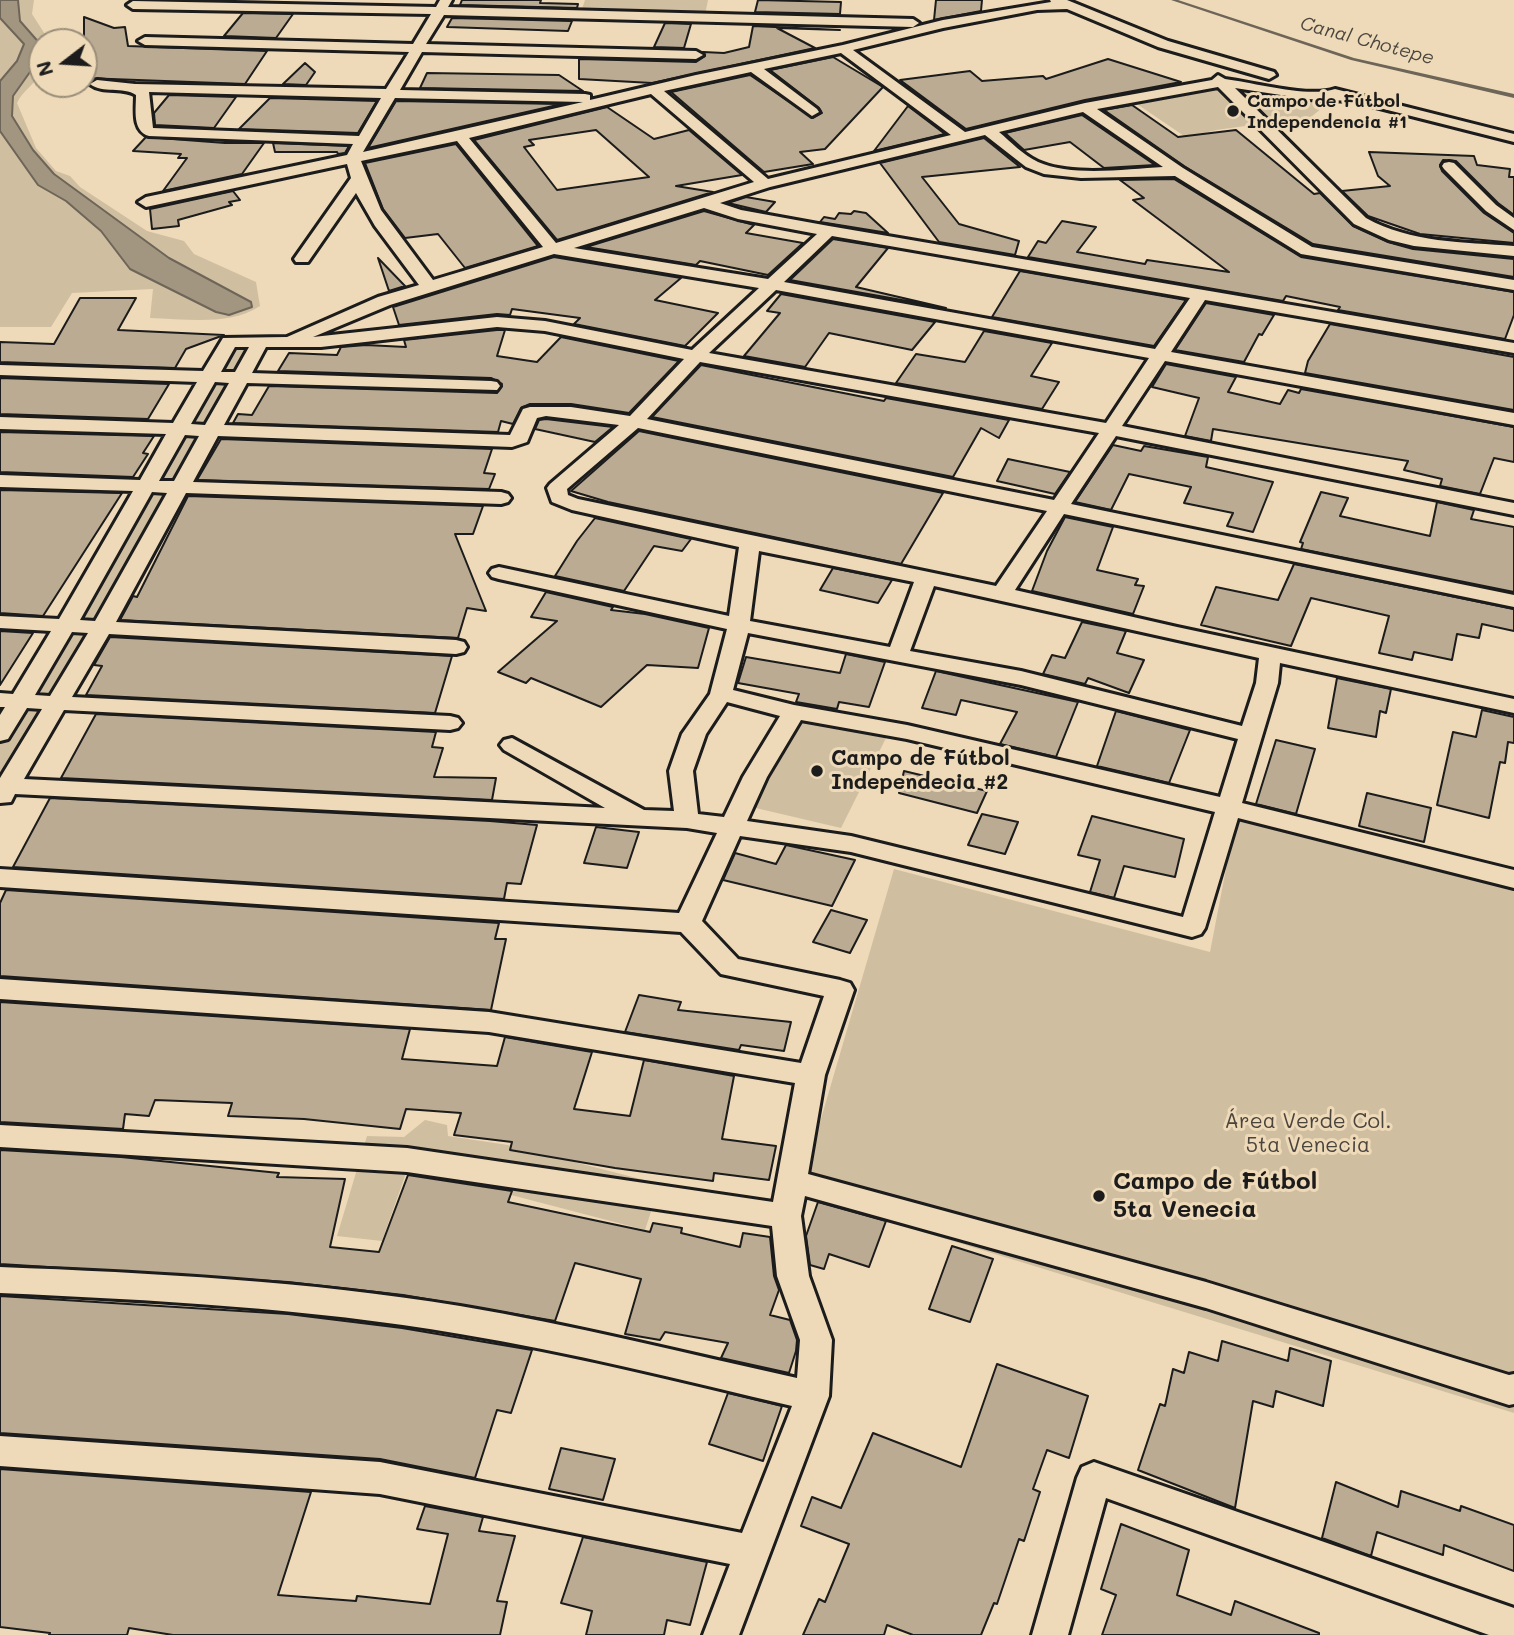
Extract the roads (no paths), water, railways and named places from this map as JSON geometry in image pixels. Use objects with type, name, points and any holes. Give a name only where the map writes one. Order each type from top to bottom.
[{"type":"street","points":[[696,79],[702,36],[714,0]]},
{"type":"street","points":[[146,202],[460,136],[696,79],[843,49],[943,24],[1062,3],[1163,44],[1349,98],[1514,138]]},
{"type":"street","points":[[133,5],[443,5],[702,36]]},
{"type":"street","points":[[429,287],[384,229],[357,181],[352,157],[443,5]]},
{"type":"street","points":[[145,41],[417,48],[943,24]]},
{"type":"street","points":[[1163,44],[1221,82],[1360,221],[1376,232],[1427,242],[1514,251]]},
{"type":"street","points":[[843,49],[963,137]]},
{"type":"street","points":[[753,67],[812,112]]},
{"type":"street","points":[[289,341],[345,315],[429,287],[765,184],[1086,107],[1221,82],[1307,95],[1349,98]]},
{"type":"street","points":[[98,84],[135,88],[586,97],[598,103]]},
{"type":"street","points":[[135,88],[143,94],[144,126],[149,132],[362,140]]},
{"type":"street","points":[[655,90],[765,184]]},
{"type":"street","points":[[1086,107],[1178,171],[1307,251],[1514,285]]},
{"type":"street","points":[[1424,116],[1423,125],[1426,128],[1514,151]]},
{"type":"street","points":[[987,130],[1031,164],[1045,170],[1076,174],[1178,171]]},
{"type":"street","points":[[460,136],[553,248],[774,285],[1514,419]]},
{"type":"street","points":[[1449,166],[1491,208],[1514,225]]},
{"type":"street","points":[[302,260],[357,181]]},
{"type":"street","points":[[705,203],[738,214],[829,231],[1514,348]]},
{"type":"street","points":[[829,231],[696,356],[633,423],[557,488],[559,498],[572,504],[750,543],[1002,593],[1514,706]]},
{"type":"street","points":[[1002,593],[1200,295]]},
{"type":"street","points":[[0,734],[10,700],[66,625],[229,342],[260,344],[334,341],[497,321],[545,326],[696,356],[1110,429],[1514,509]]},
{"type":"street","points":[[260,344],[101,629],[3,790],[687,820],[851,844],[1192,928],[1266,683],[1270,654]]},
{"type":"street","points":[[0,370],[491,386]]},
{"type":"street","points":[[0,423],[180,427],[512,441],[520,438],[530,413],[538,410],[633,423],[1062,506],[1514,601]]},
{"type":"street","points":[[0,481],[501,498]]},
{"type":"street","points":[[687,820],[681,771],[694,734],[721,694],[739,625],[750,543]]},
{"type":"street","points":[[499,573],[739,625],[1021,678],[1249,735]]},
{"type":"street","points":[[898,654],[926,578]]},
{"type":"street","points":[[0,622],[456,647]]},
{"type":"street","points":[[721,694],[794,712],[907,732],[1227,807],[1514,879]]},
{"type":"street","points":[[10,700],[450,723]]},
{"type":"street","points":[[688,923],[755,777],[794,712]]},
{"type":"street","points":[[512,744],[641,818]]},
{"type":"street","points":[[0,878],[688,923],[730,967],[840,990],[811,1075],[786,1216],[793,1276],[816,1340],[812,1396],[721,1635]]},
{"type":"street","points":[[0,989],[489,1022],[811,1075]]},
{"type":"street","points":[[0,1136],[407,1160],[786,1216]]},
{"type":"street","points":[[792,1181],[1112,1268],[1509,1390],[1514,1389]]},
{"type":"street","points":[[0,1280],[161,1286],[409,1312],[569,1342],[812,1396]]},
{"type":"street","points":[[0,1451],[380,1478],[754,1552]]},
{"type":"street","points":[[1050,1635],[1094,1478],[1514,1626]]},
{"type":"waterway","name":"Canal Chotepe","points":[[1173,0],[1353,59],[1514,96]]},
{"type":"place","name":"Campo de Fútbol Independencia #1","points":[[1233,111]]},
{"type":"place","name":"Campo de Fútbol Independecia #2","points":[[817,771]]},
{"type":"place","name":"Campo de Fútbol 5ta Venecia","points":[[1099,1196]]},
{"type":"park label","name":"Área Verde Col. 5ta Venecia","points":[[1308,1134]]}]
